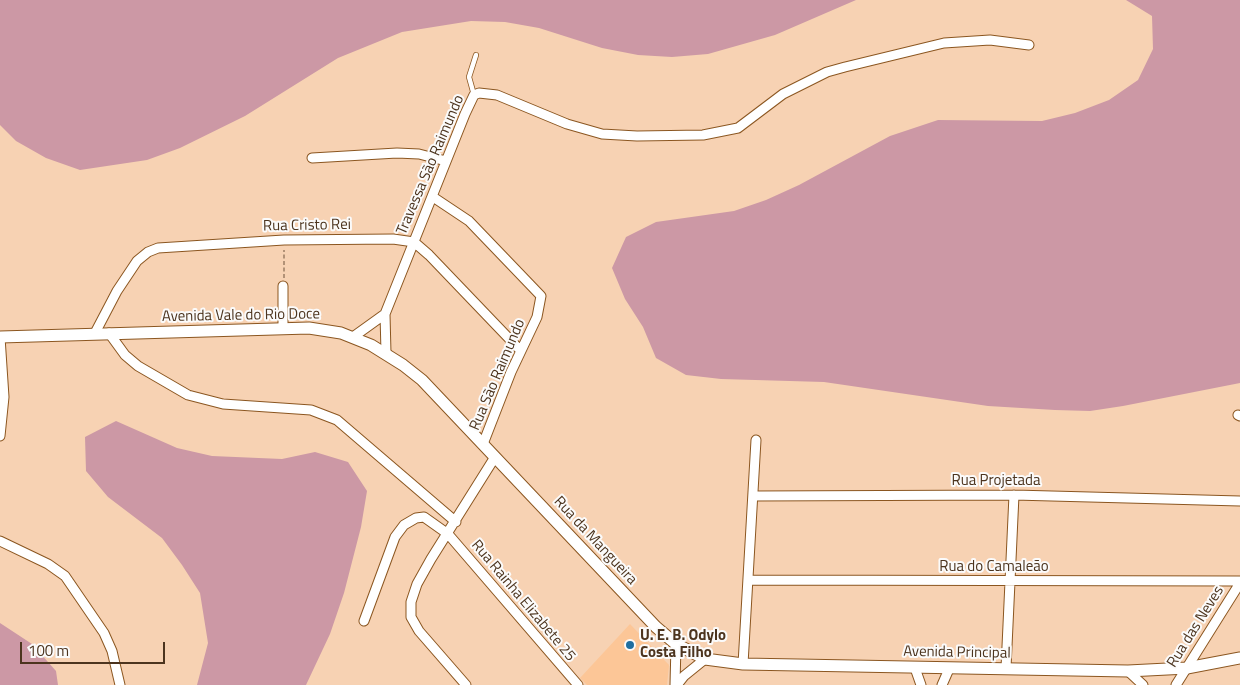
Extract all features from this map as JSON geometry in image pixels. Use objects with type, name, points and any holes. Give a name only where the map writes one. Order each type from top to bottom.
[{"type":"street","name":"Travessa São Raimundo","points":[[386,353],[386,314],[474,95],[485,92],[497,95],[567,124],[602,134],[637,136],[704,135],[738,128],[750,121],[783,94],[827,72],[845,67],[944,43],[990,40],[1029,45]]},
{"type":"street","points":[[312,158],[397,153],[419,154],[446,161]]},
{"type":"street","name":"Rua São Raimundo","points":[[433,197],[468,220],[537,291],[542,300],[537,317],[520,350],[483,444]]},
{"type":"street","name":"Rua Cristo Rei","points":[[95,333],[117,292],[137,262],[148,252],[174,246],[284,240],[393,239],[414,242]]},
{"type":"street","points":[[414,242],[520,350]]},
{"type":"street","points":[[283,286],[283,328]]},
{"type":"street","points":[[353,337],[386,314]]},
{"type":"street","name":"Avenida Vale do Rio Doce","points":[[0,337],[283,328],[326,330],[353,337],[386,353],[422,380],[495,457]]},
{"type":"street","points":[[109,334],[125,355],[138,366],[188,395],[223,404],[311,410],[337,420],[456,522]]},
{"type":"street","points":[[0,337],[4,397],[0,436]]},
{"type":"street","points":[[743,664],[756,440]]},
{"type":"street","points":[[466,685],[411,617],[410,602],[417,584],[495,457]]},
{"type":"street","name":"Rua da Mangueira","points":[[495,457],[656,627],[676,644]]},
{"type":"street","points":[[1006,668],[1014,495]]},
{"type":"street","name":"Rua Projetada","points":[[753,496],[1014,495],[1240,501]]},
{"type":"street","points":[[364,621],[395,537],[404,525],[416,518],[424,517],[448,534]]},
{"type":"street","name":"Rua Rainha Elizabete 25","points":[[448,534],[578,685]]},
{"type":"street","points":[[0,541],[48,564],[65,576],[104,633],[112,651],[120,685]]},
{"type":"street","name":"Rua do Camaleão","points":[[748,580],[1240,582]]},
{"type":"street","name":"Rua das Neves","points":[[1176,685],[1240,582]]},
{"type":"street","points":[[676,644],[676,685]]},
{"type":"street","name":"Avenida Principal","points":[[676,644],[705,659],[743,664],[1128,671],[1187,668],[1240,658]]},
{"type":"street","points":[[676,685],[705,659]]},
{"type":"street","points":[[915,668],[921,685]]},
{"type":"street","points":[[942,685],[949,669]]},
{"type":"street","points":[[1128,671],[1143,685]]},
{"type":"lane","points":[[474,95],[469,77],[476,55]]},
{"type":"path","points":[[283,286],[284,240]]},
{"type":"shaded area","points":[[0,0],[856,0],[775,35],[708,54],[672,57],[638,55],[602,48],[539,28],[505,22],[471,21],[402,32],[338,58],[245,116],[180,148],[147,160],[80,170],[46,158],[16,141],[0,125]]},
{"type":"shaded area","points":[[1126,0],[1240,0],[1240,383],[1090,411],[1055,410],[988,406],[824,382],[721,379],[686,375],[656,358],[643,327],[625,299],[612,268],[626,237],[656,222],[734,211],[766,200],[799,185],[890,136],[938,120],[1042,121],[1075,113],[1109,100],[1138,80],[1153,49],[1152,16]]},
{"type":"shaded area","points":[[116,421],[177,448],[212,456],[282,459],[315,452],[348,462],[367,491],[361,527],[344,593],[330,634],[306,685],[197,685],[208,643],[200,593],[162,538],[108,497],[86,471],[85,437]]},
{"type":"shaded area","points":[[0,623],[32,644],[56,671],[58,685],[0,685]]},
{"type":"shaded area","name":"U. E. B. Odylo Costa Filho","points":[[630,624],[669,665],[667,685],[587,685],[580,678]]},
{"type":"place","name":"U. E. B. Odylo Costa Filho","points":[[630,645]]}]
